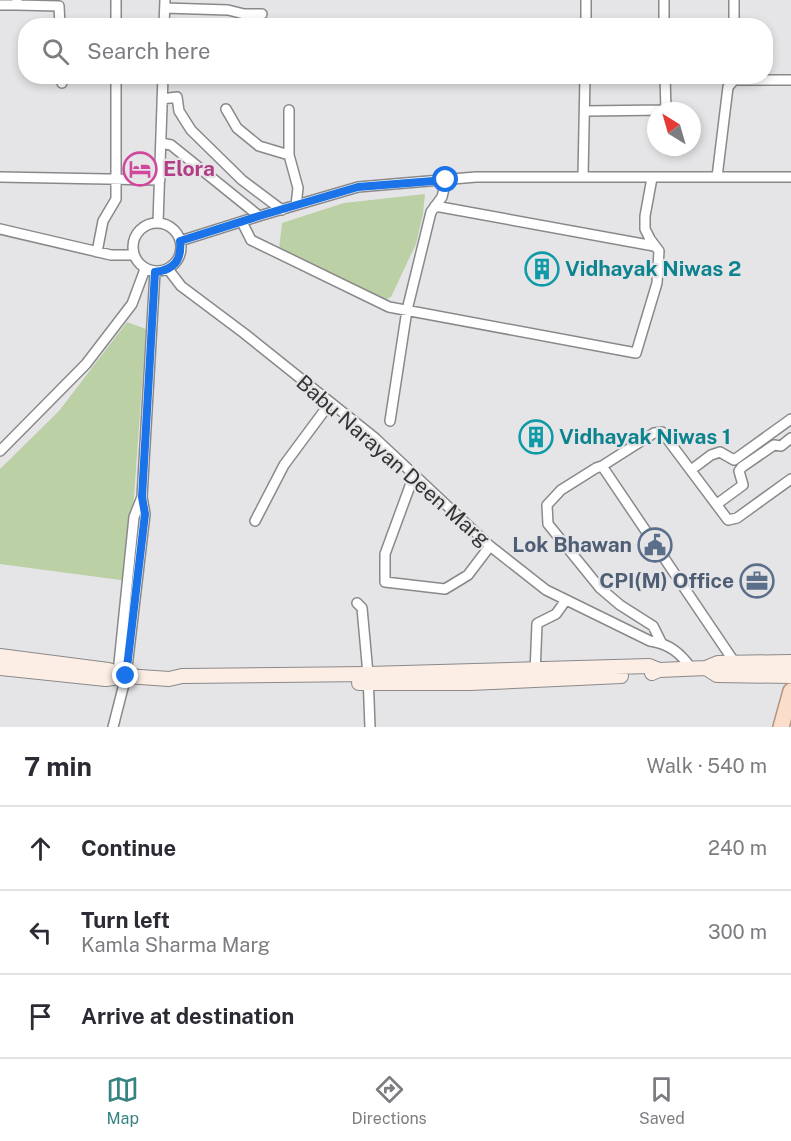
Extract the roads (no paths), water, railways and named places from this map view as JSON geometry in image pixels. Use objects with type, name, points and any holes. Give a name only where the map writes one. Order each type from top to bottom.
[{"type":"main road","points":[[781,727],[791,690]]},
{"type":"street","points":[[116,0],[116,18]]},
{"type":"street","points":[[586,0],[586,18]]},
{"type":"street","points":[[664,0],[664,18]]},
{"type":"street","points":[[734,0],[734,18]]},
{"type":"street","points":[[0,5],[17,3],[59,6],[60,18]]},
{"type":"street","points":[[165,4],[228,10],[244,14],[262,14]]},
{"type":"street","points":[[773,79],[791,80]]},
{"type":"street","points":[[97,252],[103,221],[116,199],[116,84]]},
{"type":"street","points":[[158,223],[163,84]]},
{"type":"street","points":[[583,177],[585,84]]},
{"type":"street","points":[[585,111],[666,110],[665,84]]},
{"type":"street","points":[[717,177],[730,84]]},
{"type":"street","points":[[162,99],[177,97],[179,111],[191,130],[242,180],[282,210]]},
{"type":"street","points":[[226,109],[237,128],[260,146],[289,155]]},
{"type":"street","points":[[289,110],[289,155],[298,188],[296,205]]},
{"type":"street","points":[[161,143],[171,145],[259,216]]},
{"type":"street","points":[[0,177],[160,180]]},
{"type":"street","points":[[180,241],[358,187],[476,177],[791,177]]},
{"type":"street","points":[[242,222],[251,240],[389,307],[636,353],[657,284],[659,251],[645,229],[652,178]]},
{"type":"street","points":[[390,421],[408,310],[431,213],[442,196],[446,180]]},
{"type":"street","points":[[435,206],[654,246]]},
{"type":"street","points":[[158,223],[169,226],[176,232],[181,250],[175,264],[168,269],[150,270],[137,262],[133,245],[136,235],[142,228],[158,223]]},
{"type":"street","points":[[0,229],[111,255],[134,255]]},
{"type":"street","name":"Babu Narayan Deen Marg","points":[[168,269],[181,286],[375,438],[490,546],[546,590],[650,641],[661,642],[681,654],[692,669]]},
{"type":"street","points":[[0,451],[86,364],[132,304],[150,270]]},
{"type":"street","points":[[112,727],[122,675],[132,584],[134,517],[142,497],[150,270]]},
{"type":"street","points":[[255,521],[284,465],[330,402]]},
{"type":"street","points":[[691,470],[711,455],[720,452],[734,460],[791,419]]},
{"type":"street","points":[[661,642],[652,626],[620,605],[600,588],[548,524],[547,505],[561,490],[654,432],[662,432],[728,520],[736,518],[791,479]]},
{"type":"street","points":[[717,504],[743,485],[739,471],[742,467],[774,444],[781,446],[791,438]]},
{"type":"street","points":[[602,466],[735,663]]},
{"type":"street","points":[[414,475],[385,554],[385,582],[446,589],[468,575],[490,546]]},
{"type":"street","points":[[535,675],[537,624],[556,614],[566,600]]},
{"type":"street","points":[[357,603],[362,608],[370,727]]},
{"type":"street","points":[[0,656],[108,670],[122,675],[169,679],[182,676],[368,678],[535,675],[649,666],[659,670],[706,668],[718,663],[791,662]]},
{"type":"street","points":[[0,668],[106,679],[122,675]]},
{"type":"street","points":[[706,668],[717,675],[791,676]]},
{"type":"place","name":"Elora","points":[[140,169]]},
{"type":"place","name":"Vidhayak Niwas 2","points":[[542,269]]},
{"type":"place","name":"Vidhayak Niwas 1","points":[[536,437]]},
{"type":"place","name":"Lok Bhawan","points":[[655,545]]},
{"type":"place","name":"CPI(M) Office","points":[[757,581]]}]
